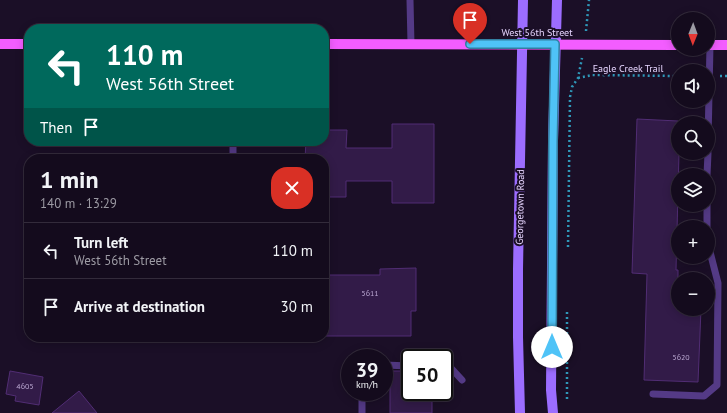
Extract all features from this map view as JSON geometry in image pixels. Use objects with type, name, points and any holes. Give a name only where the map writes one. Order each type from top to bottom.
[{"type":"main road","name":"Georgetown Road","points":[[520,413],[518,269],[523,0]]},
{"type":"main road","points":[[553,413],[551,390],[553,141],[557,0]]},
{"type":"main road","points":[[0,44],[24,44]]},
{"type":"main road","name":"West 56th Street","points":[[329,44],[671,45]]},
{"type":"main road","points":[[715,45],[727,45]]},
{"type":"lane","points":[[410,0],[411,44]]},
{"type":"lane","points":[[708,116],[709,56]]},
{"type":"lane","points":[[653,394],[704,396],[717,384],[718,283],[713,264]]},
{"type":"lane","points":[[453,370],[462,380]]},
{"type":"lane","points":[[362,401],[362,413]]},
{"type":"path","name":"Eagle Creek Trail","points":[[568,252],[570,97],[572,86],[578,78],[592,76],[671,76]]},
{"type":"path","points":[[567,306],[567,405]]},
{"type":"building","points":[[637,119],[671,121],[671,160],[679,160],[679,168],[671,168],[671,212],[677,212],[677,220],[671,220],[671,264],[676,264],[676,270],[678,270],[678,272],[671,272],[671,316],[701,316],[698,382],[644,380],[647,274],[632,273]]},
{"type":"building","points":[[392,124],[434,124],[434,203],[392,203],[392,181],[346,181],[346,197],[329,197],[329,154],[305,154],[306,146],[329,146],[329,130],[347,130],[346,148],[392,148]]},
{"type":"building","points":[[416,268],[416,311],[411,311],[411,336],[329,336],[329,275],[380,275],[380,269]]},
{"type":"building","points":[[10,371],[43,377],[39,405],[15,401],[16,396],[6,394]]},
{"type":"building","points":[[393,371],[401,371],[401,401],[432,401],[432,413],[390,413],[390,401],[393,401]]},
{"type":"building","points":[[79,391],[97,413],[52,413]]},
{"type":"route","points":[[470,44],[555,44],[552,347]]}]
